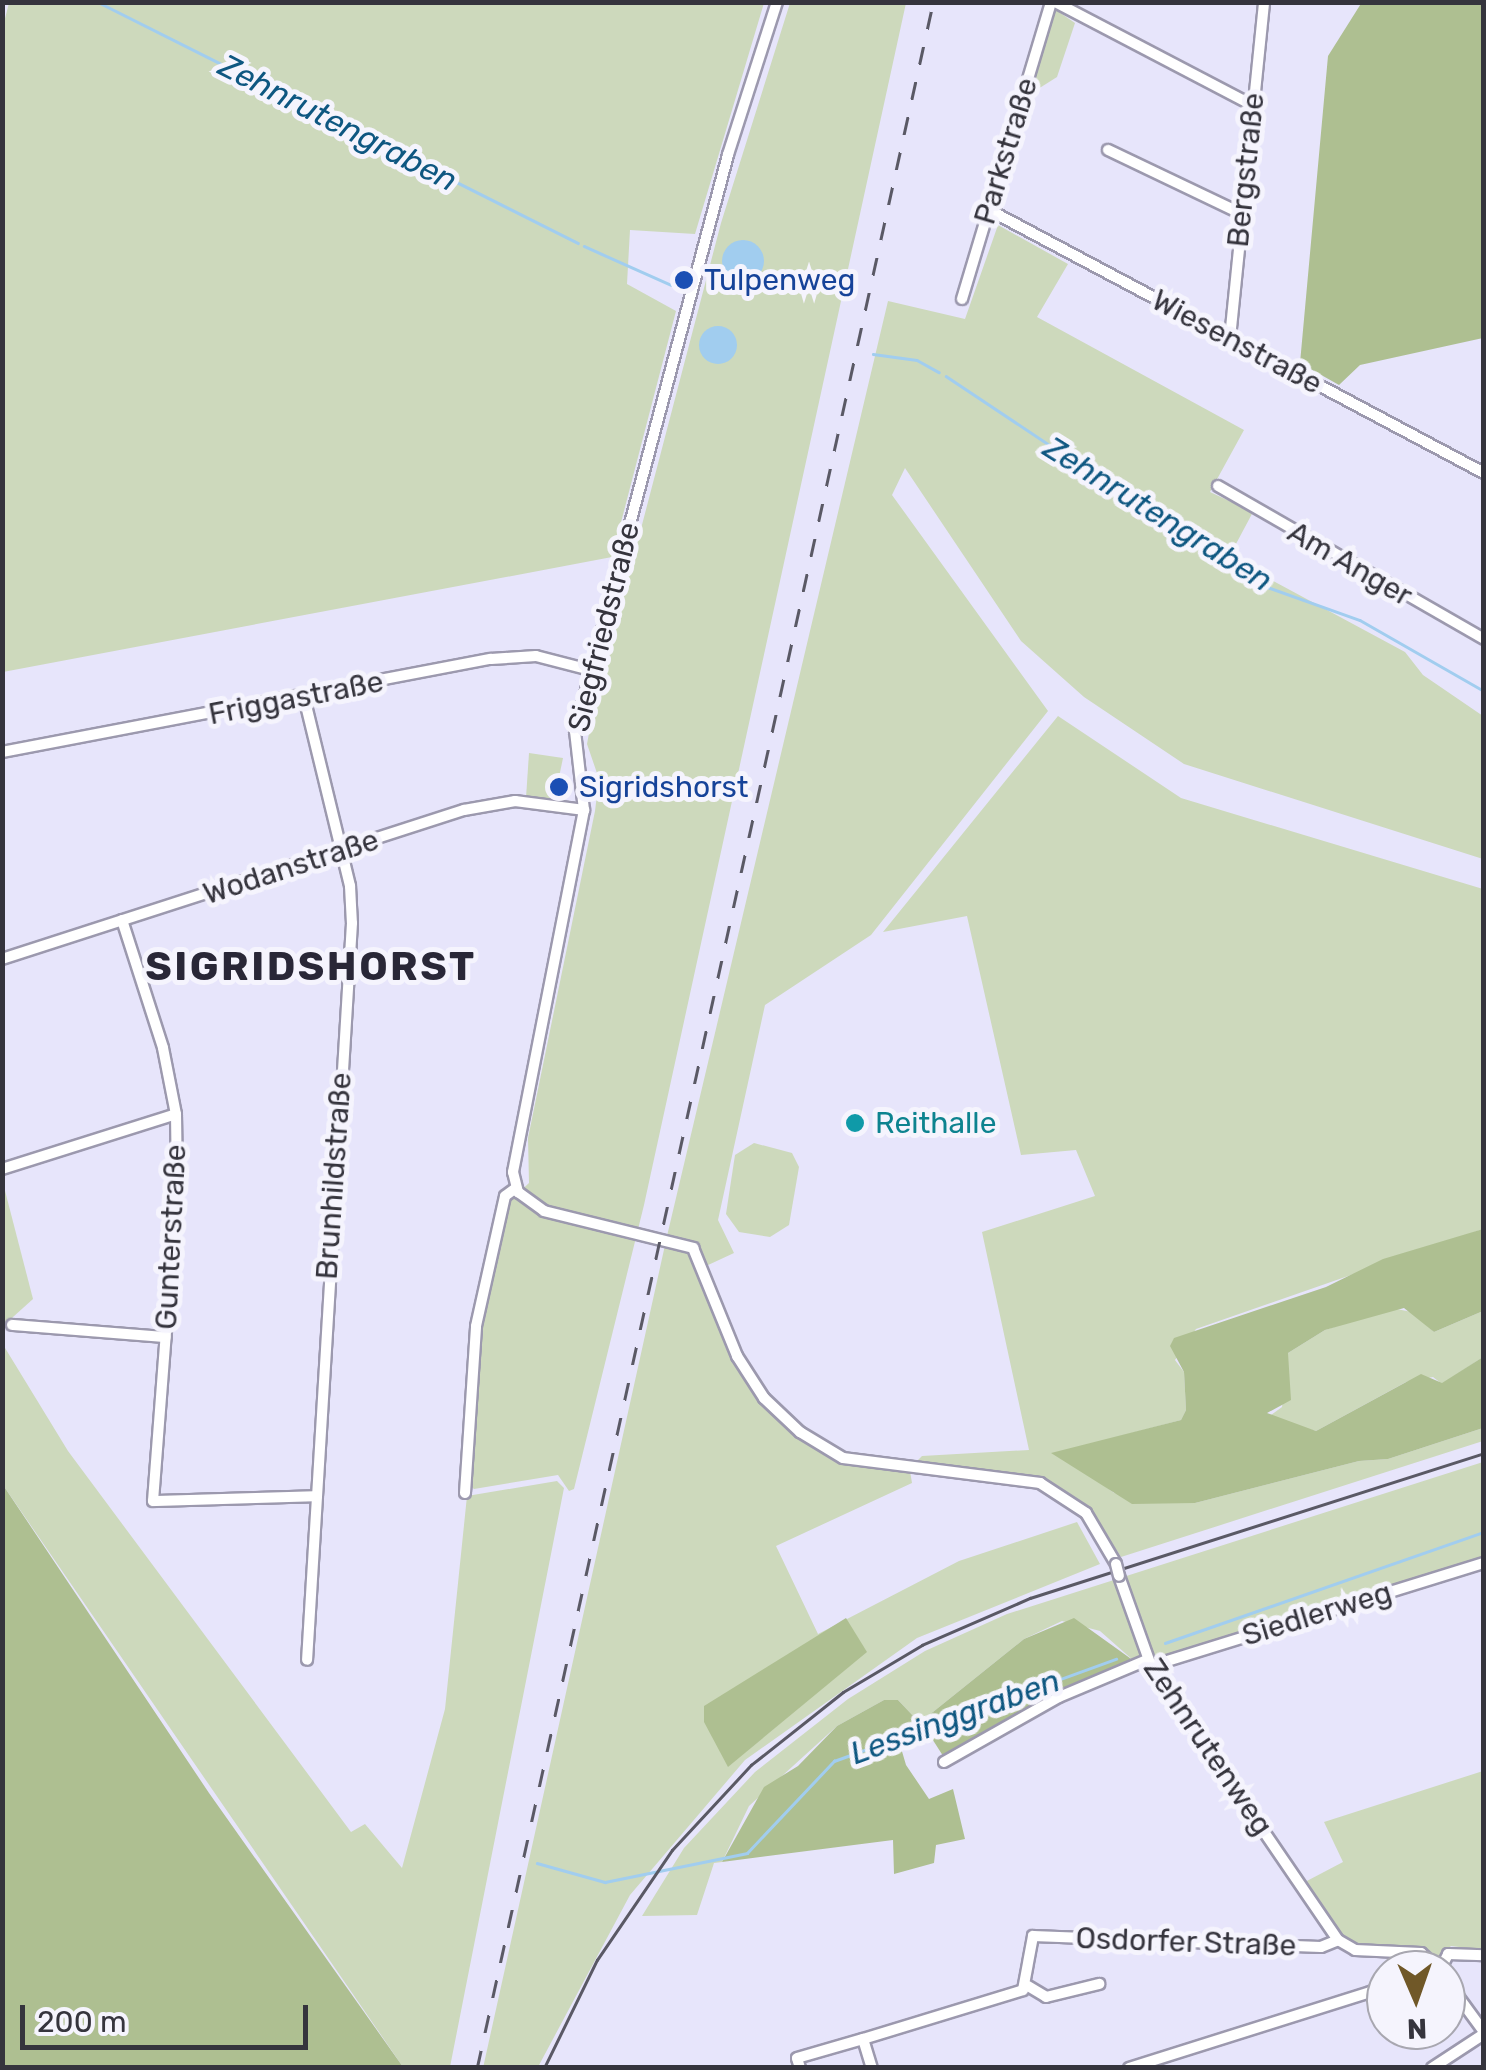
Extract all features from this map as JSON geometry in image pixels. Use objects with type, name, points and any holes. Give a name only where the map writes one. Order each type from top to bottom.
[{"type":"street","name":"Siegfriedstraße","points":[[465,1493],[476,1326],[505,1196],[516,1188],[514,1155],[584,810],[575,731],[728,155],[778,2]]},
{"type":"street","points":[[1053,2],[1252,105]]},
{"type":"street","name":"Parkstraße","points":[[962,299],[1053,2]]},
{"type":"street","name":"Bergstraße","points":[[1230,338],[1264,2]]},
{"type":"street","points":[[1108,150],[1242,214]]},
{"type":"street","name":"Wiesenstraße","points":[[991,211],[1484,473]]},
{"type":"street","name":"Am Anger","points":[[1218,486],[1484,640]]},
{"type":"street","name":"Friggastraße","points":[[2,752],[491,659],[536,656],[590,670]]},
{"type":"street","name":"Brunhildstraße","points":[[304,697],[342,851],[352,923],[307,1660]]},
{"type":"street","name":"Wodanstraße","points":[[2,959],[464,810],[515,801],[584,810]]},
{"type":"street","name":"Gunterstraße","points":[[122,920],[163,1048],[176,1114],[166,1337],[153,1500],[317,1496]]},
{"type":"street","points":[[2,1170],[176,1114]]},
{"type":"street","name":"Zehnrutenweg","points":[[516,1188],[544,1211],[693,1248],[737,1356],[764,1398],[800,1432],[844,1458],[1040,1483],[1086,1514],[1118,1570],[1149,1663],[1338,1940]]},
{"type":"street","points":[[12,1325],[166,1337]]},
{"type":"street","name":"Siedlerweg","points":[[944,1762],[1059,1697],[1149,1663],[1484,1563]]},
{"type":"street","name":"Osdorfer Straße","points":[[1028,1986],[1033,1936],[1321,1947],[1338,1940]]},
{"type":"street","points":[[1338,1940],[1355,1950],[1366,1950]]},
{"type":"street","points":[[800,2068],[798,2058],[1028,1986],[1046,1997],[1099,1984]]},
{"type":"street","points":[[1129,2068],[1366,1993]]},
{"type":"street","points":[[1432,2068],[1484,2033],[1466,2008]]},
{"type":"street","points":[[863,2039],[872,2068]]},
{"type":"green space","points":[[1362,2],[1483,3],[1483,338],[1360,365],[1339,385],[1300,363],[1328,56]]},
{"type":"green space","points":[[9,3],[764,3],[695,234],[630,230],[627,284],[676,311],[612,557],[3,672],[2,30]]},
{"type":"green space","points":[[790,3],[906,3],[644,1205],[574,1489],[569,1491],[558,1475],[474,1489],[468,1484],[479,1326],[507,1204],[529,1183],[528,1138],[595,811],[599,779],[587,744],[593,712],[721,223]]},
{"type":"green space","points":[[1053,8],[1075,23],[1057,77],[1038,89],[1030,85]]},
{"type":"green space","points":[[998,225],[1068,264],[1037,317],[1244,430],[1210,492],[1253,512],[1229,557],[1405,652],[1423,675],[1483,716],[1483,859],[1184,764],[1084,697],[1021,641],[905,468],[892,495],[1048,711],[871,935],[765,1005],[718,1220],[734,1253],[706,1266],[717,1307],[764,1398],[800,1432],[843,1458],[910,1471],[912,1483],[776,1546],[818,1634],[959,1561],[1077,1522],[1100,1564],[917,1638],[745,1760],[630,1895],[538,2067],[483,2068],[667,1236],[888,301],[965,319]]},
{"type":"green space","points":[[1058,716],[1181,798],[1483,889],[1483,1229],[1196,1329],[1175,1360],[1184,1372],[1186,1410],[1181,1420],[1083,1446],[1070,1460],[1114,1493],[1195,1503],[1359,1461],[1388,1459],[1483,1428],[1483,1441],[1121,1557],[1092,1513],[1043,1479],[915,1463],[922,1456],[1029,1450],[982,1232],[1095,1196],[1076,1150],[1021,1155],[967,916],[883,932]]},
{"type":"green space","points":[[529,753],[563,758],[554,801],[526,798]]},
{"type":"green space","points":[[754,1143],[792,1153],[799,1167],[789,1225],[770,1237],[739,1232],[726,1214],[735,1155]]},
{"type":"green space","points":[[3,1183],[33,1299],[2,1326]]},
{"type":"green space","points":[[1483,1229],[1483,1311],[1434,1332],[1404,1308],[1325,1330],[1288,1353],[1291,1400],[1267,1413],[1316,1431],[1421,1374],[1442,1383],[1483,1357],[1483,1428],[1388,1459],[1359,1461],[1195,1503],[1132,1504],[1051,1453],[1181,1420],[1186,1410],[1184,1372],[1170,1346],[1174,1338],[1326,1287],[1383,1259]]},
{"type":"green space","points":[[1391,1308],[1412,1312],[1434,1332],[1483,1311],[1483,1357],[1442,1384],[1433,1377],[1406,1382],[1316,1431],[1267,1418],[1282,1407],[1288,1353],[1325,1330]]},
{"type":"green space","points":[[2,1343],[68,1451],[351,1832],[365,1824],[402,1868],[445,1709],[467,1496],[557,1481],[564,1488],[450,2067],[403,2067],[3,1485]]},
{"type":"green space","points":[[1483,1462],[1483,1559],[1160,1659],[1151,1654],[1134,1661],[1100,1631],[1062,1621],[1024,1639],[928,1716],[916,1719],[898,1700],[884,1700],[837,1726],[749,1806],[722,1862],[714,1863],[697,1915],[642,1916],[684,1848],[755,1772],[848,1699],[925,1651],[1007,1614]]},
{"type":"green space","points":[[3,1485],[209,1793],[403,2067],[3,2067]]},
{"type":"green space","points":[[846,1618],[867,1652],[728,1767],[704,1722],[704,1706]]},
{"type":"green space","points":[[1074,1618],[1134,1661],[945,1759],[922,1723],[896,1731],[906,1765],[929,1799],[953,1789],[965,1839],[936,1845],[934,1863],[894,1874],[893,1840],[722,1862],[764,1787],[798,1766],[837,1726],[884,1700],[898,1700],[916,1719],[928,1716],[1024,1639]]},
{"type":"green space","points":[[1483,1771],[1483,1950],[1356,1945],[1341,1936],[1303,1883],[1343,1862],[1324,1822]]},
{"type":"water","points":[[743,240],[758,246],[764,261],[758,276],[743,282],[728,276],[722,261],[728,246]]},
{"type":"water","points":[[718,326],[731,332],[737,345],[731,358],[718,364],[705,358],[699,345],[705,332]]},
{"type":"waterway","name":"Zehnrutengraben","points":[[98,2],[578,243]]},
{"type":"waterway","name":"Zehnrutengraben","points":[[584,246],[671,285]]},
{"type":"waterway","name":"Zehnrutengraben","points":[[873,354],[917,360],[939,372]]},
{"type":"waterway","name":"Zehnrutengraben","points":[[946,376],[1256,583],[1360,620],[1484,691]]},
{"type":"waterway","name":"Lessinggraben","points":[[1165,1643],[1484,1532]]},
{"type":"waterway","name":"Lessinggraben","points":[[537,1863],[605,1882],[747,1853],[834,1761],[1116,1659]]},
{"type":"tram line","points":[[544,2068],[597,1960],[672,1850],[751,1765],[843,1692],[922,1645],[1030,1598],[1484,1453]]},
{"type":"railway","points":[[477,2068],[933,2]]},
{"type":"place","name":"Tulpenweg","points":[[684,280]]},
{"type":"place","name":"Sigridshorst","points":[[559,787]]},
{"type":"place","name":"Reithalle","points":[[855,1123]]},
{"type":"district","name":"SIGRIDSHORST","points":[[311,967]]}]
